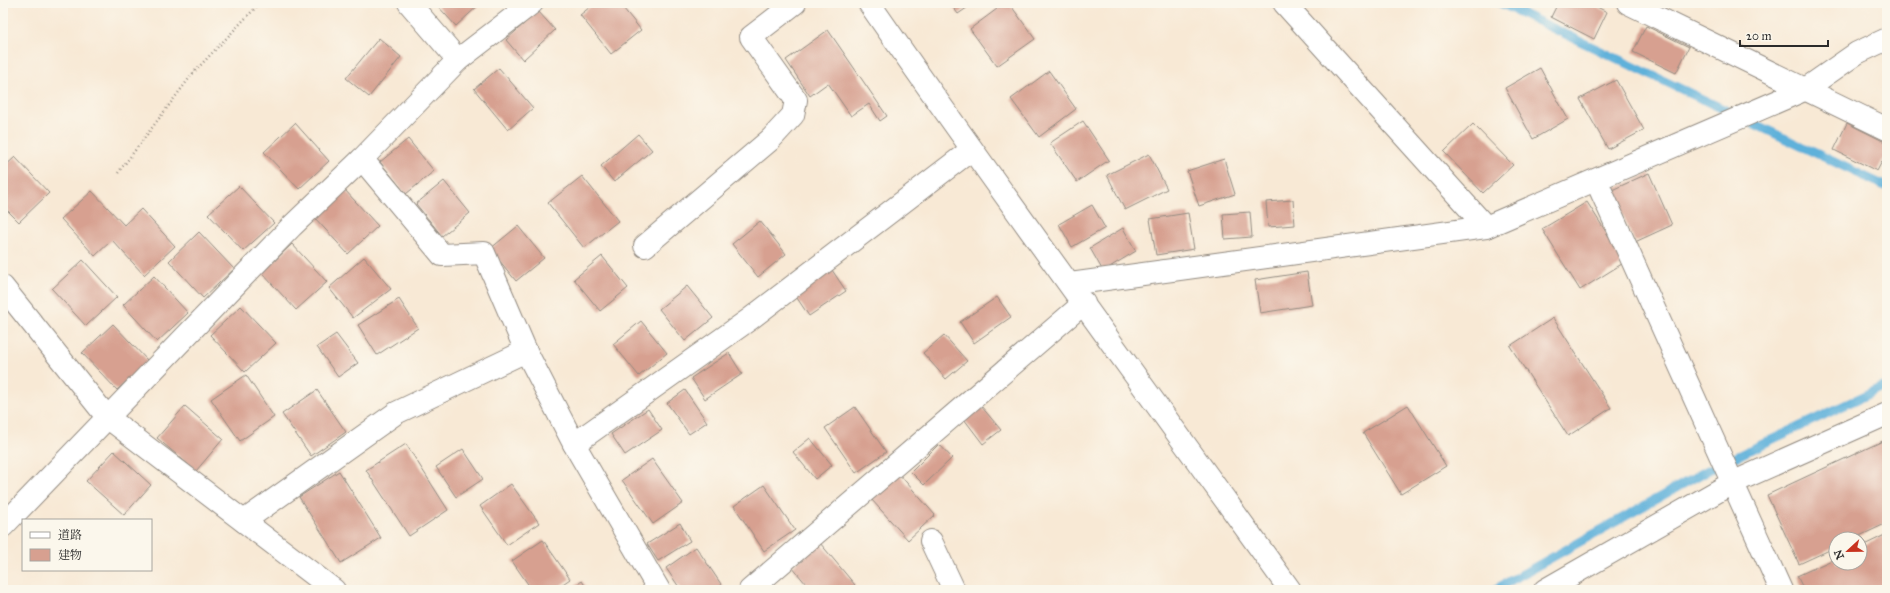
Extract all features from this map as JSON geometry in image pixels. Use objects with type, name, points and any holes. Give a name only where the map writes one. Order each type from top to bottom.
[{"type":"street","points":[[409,3],[458,60]]},
{"type":"street","points":[[3,526],[292,226],[362,159],[458,60],[532,3]]},
{"type":"street","points":[[645,246],[770,140],[793,115],[796,100],[751,37],[795,3]]},
{"type":"street","points":[[869,3],[971,150],[1084,303],[1290,590]]},
{"type":"street","points":[[1284,3],[1486,227]]},
{"type":"street","points":[[1628,3],[1804,90],[1887,129]]},
{"type":"street","points":[[1070,284],[1486,227],[1804,90],[1857,53],[1887,39]]},
{"type":"street","points":[[574,444],[750,319],[971,150]]},
{"type":"street","points":[[362,159],[442,255],[484,253],[526,351],[574,444],[659,590]]},
{"type":"street","points":[[1596,180],[1781,590]]},
{"type":"street","points":[[3,287],[107,417],[334,590]]},
{"type":"street","points":[[750,590],[1084,303]]},
{"type":"street","points":[[244,521],[396,413],[526,351]]},
{"type":"street","points":[[1545,590],[1732,484],[1887,414]]},
{"type":"street","points":[[931,540],[954,590]]},
{"type":"path","points":[[118,173],[194,72],[260,3]]},
{"type":"building","points":[[435,3],[481,3],[456,26]]},
{"type":"building","points":[[595,3],[619,3],[641,30],[611,54],[580,15]]},
{"type":"building","points":[[950,3],[974,3],[958,14]]},
{"type":"building","points":[[1005,3],[1009,3],[1035,39],[997,66],[970,29]]},
{"type":"building","points":[[1558,3],[1589,3],[1607,12],[1594,39],[1551,17]]},
{"type":"building","points":[[538,11],[555,30],[523,60],[506,40]]},
{"type":"building","points":[[1646,26],[1689,47],[1676,73],[1633,52]]},
{"type":"building","points":[[828,30],[887,116],[880,121],[869,104],[851,116],[828,83],[810,96],[786,60]]},
{"type":"building","points":[[379,38],[401,57],[369,97],[346,78]]},
{"type":"building","points":[[499,68],[533,108],[508,130],[474,89]]},
{"type":"building","points":[[1540,68],[1568,119],[1533,139],[1505,88]]},
{"type":"building","points":[[1049,71],[1076,109],[1039,137],[1011,99]]},
{"type":"building","points":[[1616,80],[1644,130],[1608,149],[1580,99]]},
{"type":"building","points":[[1083,121],[1109,160],[1077,182],[1050,143]]},
{"type":"building","points":[[295,123],[329,161],[299,189],[264,152]]},
{"type":"building","points":[[1847,123],[1887,143],[1887,152],[1877,171],[1834,150]]},
{"type":"building","points":[[1473,124],[1513,165],[1483,193],[1444,152]]},
{"type":"building","points":[[638,134],[652,150],[614,182],[601,166]]},
{"type":"building","points":[[408,139],[434,171],[406,194],[380,162]]},
{"type":"building","points":[[1149,154],[1167,189],[1125,210],[1107,175]]},
{"type":"building","points":[[15,157],[49,193],[19,222],[3,206],[3,168]]},
{"type":"building","points":[[1224,159],[1235,194],[1199,206],[1187,171]]},
{"type":"building","points":[[1649,173],[1672,225],[1635,242],[1612,190]]},
{"type":"building","points":[[582,176],[618,221],[584,248],[548,203]]},
{"type":"building","points":[[444,181],[470,213],[442,236],[416,204]]},
{"type":"building","points":[[239,186],[274,223],[243,251],[208,214]]},
{"type":"building","points":[[344,189],[378,226],[348,254],[314,217]]},
{"type":"building","points":[[92,191],[124,225],[141,209],[175,246],[144,275],[112,240],[95,256],[61,219]]},
{"type":"building","points":[[1293,200],[1295,225],[1268,227],[1266,202]]},
{"type":"building","points":[[1587,202],[1625,262],[1580,290],[1542,229]]},
{"type":"building","points":[[1092,205],[1105,228],[1072,247],[1059,224]]},
{"type":"building","points":[[1250,212],[1252,237],[1225,239],[1223,214]]},
{"type":"building","points":[[1188,213],[1194,249],[1156,255],[1150,219]]},
{"type":"building","points":[[760,221],[786,254],[758,277],[732,244]]},
{"type":"building","points":[[518,226],[544,258],[516,281],[490,249]]},
{"type":"building","points":[[1123,228],[1136,251],[1103,271],[1090,248]]},
{"type":"building","points":[[199,232],[234,269],[203,298],[169,261]]},
{"type":"building","points":[[292,244],[327,282],[296,310],[262,273]]},
{"type":"building","points":[[602,256],[628,288],[600,311],[574,279]]},
{"type":"building","points":[[364,257],[391,289],[353,318],[329,288]]},
{"type":"building","points":[[83,260],[117,297],[86,326],[52,289]]},
{"type":"building","points":[[832,270],[846,291],[809,316],[795,295]]},
{"type":"building","points":[[1307,272],[1312,305],[1260,313],[1255,280]]},
{"type":"building","points":[[154,276],[188,313],[157,342],[123,305]]},
{"type":"building","points":[[687,286],[713,318],[685,341],[659,309]]},
{"type":"building","points":[[997,297],[1011,317],[974,343],[960,322]]},
{"type":"building","points":[[399,299],[418,328],[377,355],[358,325]]},
{"type":"building","points":[[241,306],[276,343],[245,372],[210,335]]},
{"type":"building","points":[[1553,318],[1611,408],[1568,436],[1510,346]]},
{"type":"building","points":[[641,321],[667,353],[639,376],[613,344]]},
{"type":"building","points":[[113,324],[148,361],[117,390],[82,353]]},
{"type":"building","points":[[336,334],[358,363],[338,377],[317,347]]},
{"type":"building","points":[[944,335],[967,361],[946,379],[923,353]]},
{"type":"building","points":[[729,353],[742,374],[705,399],[691,378]]},
{"type":"building","points":[[246,375],[274,417],[240,441],[211,399]]},
{"type":"building","points":[[317,390],[346,432],[311,456],[282,414]]},
{"type":"building","points":[[685,390],[707,422],[689,434],[667,403]]},
{"type":"building","points":[[1408,405],[1446,466],[1401,494],[1363,433]]},
{"type":"building","points":[[185,406],[223,439],[196,471],[157,438]]},
{"type":"building","points":[[981,406],[1001,430],[983,444],[964,419]]},
{"type":"building","points":[[855,407],[886,452],[856,473],[825,428]]},
{"type":"building","points":[[648,409],[662,430],[625,455],[611,434]]},
{"type":"building","points":[[810,438],[832,465],[815,479],[793,452]]},
{"type":"building","points":[[1887,439],[1887,523],[1868,532],[1828,531],[1828,551],[1799,564],[1767,495]]},
{"type":"building","points":[[406,444],[448,510],[409,536],[366,470]]},
{"type":"building","points":[[939,444],[952,458],[924,485],[911,472]]},
{"type":"building","points":[[463,449],[483,479],[456,497],[436,467]]},
{"type":"building","points":[[114,451],[151,485],[124,515],[86,481]]},
{"type":"building","points":[[652,459],[683,503],[653,524],[622,480]]},
{"type":"building","points":[[339,471],[381,538],[341,563],[299,497]]},
{"type":"building","points":[[899,474],[935,515],[908,540],[871,499]]},
{"type":"building","points":[[511,484],[539,523],[507,545],[480,506]]},
{"type":"building","points":[[764,485],[795,530],[764,551],[734,506]]},
{"type":"building","points":[[680,523],[690,541],[658,561],[647,544]]},
{"type":"building","points":[[1887,534],[1887,590],[1804,590],[1797,576],[1828,562],[1828,571],[1868,571],[1868,543]]},
{"type":"building","points":[[543,540],[570,579],[554,590],[532,590],[512,561]]},
{"type":"building","points":[[820,543],[855,585],[849,590],[811,590],[792,567]]},
{"type":"building","points":[[696,547],[725,590],[681,590],[666,568]]},
{"type":"building","points":[[582,581],[588,590],[569,590]]},
{"type":"waterway","points":[[1500,3],[1887,187]]},
{"type":"waterway","points":[[1494,590],[1708,470],[1887,385]]}]
